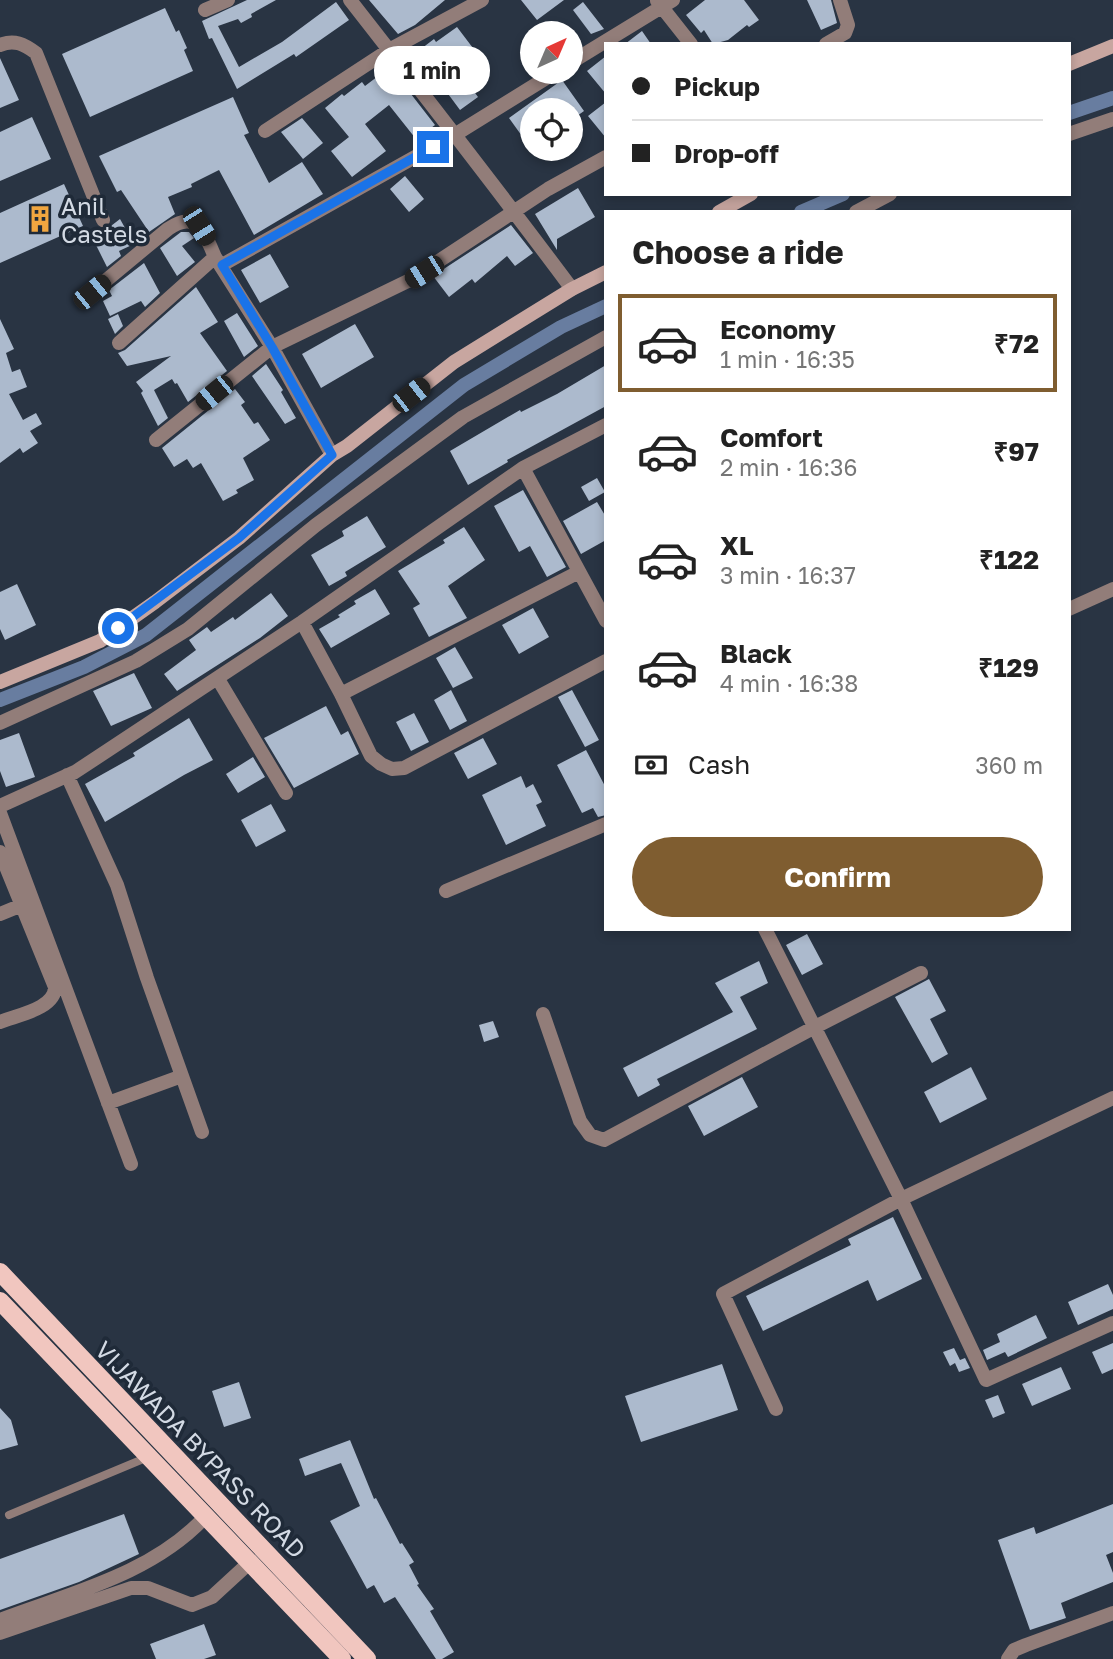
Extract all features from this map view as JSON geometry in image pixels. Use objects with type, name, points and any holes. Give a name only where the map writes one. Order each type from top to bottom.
[{"type":"main road","name":"VIJAWADA BYPASS ROAD","points":[[0,1272],[367,1659]]},
{"type":"main road","name":"VIJAWADA BYPASS ROAD","points":[[0,1301],[342,1659]]},
{"type":"street","points":[[205,10],[228,0]]},
{"type":"street","points":[[350,0],[456,134],[572,289]]},
{"type":"street","points":[[265,131],[389,50],[482,0]]},
{"type":"street","points":[[829,42],[845,33],[848,25],[840,0]]},
{"type":"street","points":[[583,54],[663,2],[690,42]]},
{"type":"street","points":[[0,45],[8,42],[24,44],[36,53],[103,220]]},
{"type":"street","points":[[1071,63],[1113,46]]},
{"type":"street","points":[[119,343],[219,261],[456,134],[537,84]]},
{"type":"street","points":[[1071,133],[1113,119]]},
{"type":"street","points":[[156,440],[272,347],[410,281],[514,211],[604,157]]},
{"type":"street","points":[[723,210],[747,196]]},
{"type":"street","points":[[860,210],[886,196]]},
{"type":"street","points":[[92,292],[180,221],[190,220],[199,226],[272,347],[332,455]]},
{"type":"street","points":[[0,682],[100,641],[239,538],[332,455],[454,362],[572,289],[604,273]]},
{"type":"street","points":[[0,723],[136,661],[188,629],[316,525],[463,416],[604,338]]},
{"type":"street","points":[[0,806],[67,775],[218,679],[523,468],[604,426]]},
{"type":"street","points":[[523,468],[604,614]]},
{"type":"street","points":[[341,694],[579,572]]},
{"type":"street","points":[[1071,608],[1113,589]]},
{"type":"street","points":[[302,622],[371,756],[392,769],[404,768],[604,662]]},
{"type":"street","points":[[218,679],[286,793]]},
{"type":"street","points":[[67,775],[117,885],[146,978],[202,1132]]},
{"type":"street","points":[[0,813],[131,1164]]},
{"type":"street","points":[[446,891],[604,825]]},
{"type":"street","points":[[0,852],[55,987],[53,997],[45,1004],[0,1022]]},
{"type":"street","points":[[0,914],[22,905]]},
{"type":"street","points":[[766,931],[901,1199],[986,1380],[1113,1323]]},
{"type":"street","points":[[543,1014],[580,1121],[590,1135],[604,1140],[921,973]]},
{"type":"street","points":[[108,1103],[182,1076]]},
{"type":"street","points":[[776,1409],[723,1294],[901,1199],[1113,1098]]},
{"type":"street","points":[[0,1620],[141,1567],[187,1536],[205,1517]]},
{"type":"street","points":[[0,1633],[131,1588],[148,1588],[192,1605],[204,1602],[250,1563]]},
{"type":"street","points":[[1008,1659],[1014,1650],[1113,1613]]},
{"type":"lane","points":[[9,1515],[148,1457]]},
{"type":"building","points":[[247,0],[276,0],[241,23],[238,19],[218,26],[239,67],[282,42],[336,2],[349,20],[296,57],[294,54],[237,89],[202,21]]},
{"type":"building","points":[[369,0],[445,0],[415,25],[398,34]]},
{"type":"building","points":[[521,0],[564,0],[537,20]]},
{"type":"building","points":[[705,0],[744,0],[759,20],[749,27],[747,25],[728,40],[712,42],[704,30],[701,33],[686,15]]},
{"type":"building","points":[[807,0],[831,0],[837,23],[821,30]]},
{"type":"building","points":[[583,2],[604,29],[591,34],[573,10]]},
{"type":"building","points":[[165,8],[187,48],[184,50],[193,71],[90,117],[62,54]]},
{"type":"building","points":[[457,27],[479,56],[459,71],[478,97],[460,110],[417,52]]},
{"type":"building","points":[[642,31],[650,42],[628,42]]},
{"type":"building","points":[[0,58],[19,100],[0,108]]},
{"type":"building","points":[[604,58],[604,92],[587,71]]},
{"type":"building","points":[[390,67],[435,125],[416,139],[389,105],[365,124],[386,151],[352,177],[331,151],[349,137],[325,108],[342,94],[344,96],[362,82],[365,86]]},
{"type":"building","points":[[556,84],[565,84],[575,98],[537,98]]},
{"type":"building","points":[[233,97],[249,133],[244,135],[269,183],[302,162],[323,194],[254,235],[219,170],[191,184],[192,187],[168,197],[175,214],[149,232],[121,190],[117,192],[99,156]]},
{"type":"building","points":[[604,104],[604,136],[588,116]]},
{"type":"building","points":[[520,110],[520,133],[509,118]]},
{"type":"building","name":"Anil Castels","points":[[32,117],[51,159],[0,181],[0,132]]},
{"type":"building","points":[[302,118],[323,143],[303,159],[281,132]]},
{"type":"building","points":[[405,176],[424,199],[409,212],[390,189]]},
{"type":"building","name":"Anil Castels","points":[[64,184],[83,226],[0,263],[0,213]]},
{"type":"building","points":[[578,188],[595,217],[557,239],[557,250],[535,214]]},
{"type":"building","points":[[120,219],[134,244],[119,251],[121,256],[107,267],[90,233],[107,229]]},
{"type":"building","points":[[511,225],[533,253],[515,266],[507,256],[475,283],[472,279],[449,297],[433,276]]},
{"type":"building","points":[[181,232],[189,232],[194,238],[182,246],[195,262],[177,276],[160,248]]},
{"type":"building","points":[[270,254],[289,287],[260,303],[241,270]]},
{"type":"building","points":[[144,263],[160,293],[145,307],[141,301],[110,316],[103,301],[112,296],[109,290]]},
{"type":"building","points":[[196,287],[218,322],[200,333],[227,371],[188,402],[172,379],[154,390],[168,418],[158,426],[141,393],[143,391],[136,382],[171,356],[127,366],[118,353],[125,350]]},
{"type":"building","points":[[237,313],[258,346],[244,357],[224,321]]},
{"type":"building","points":[[118,314],[123,326],[115,334],[108,319]]},
{"type":"building","points":[[0,319],[14,349],[6,353],[12,372],[20,369],[27,387],[9,394],[23,420],[36,413],[42,424],[30,431],[38,443],[23,453],[20,448],[0,463]]},
{"type":"building","points":[[355,324],[374,357],[321,388],[302,354]]},
{"type":"building","points":[[266,364],[283,390],[281,392],[296,418],[285,424],[252,376]]},
{"type":"building","points":[[604,366],[604,407],[507,460],[508,462],[468,485],[450,451],[520,410],[521,412]]},
{"type":"building","points":[[235,389],[245,402],[241,405],[254,424],[258,422],[270,440],[243,458],[254,480],[223,501],[201,463],[193,468],[187,459],[174,467],[162,448]]},
{"type":"building","points":[[597,478],[604,493],[589,501],[581,487]]},
{"type":"building","points":[[523,490],[566,567],[547,577],[530,546],[519,552],[494,506]]},
{"type":"building","points":[[597,502],[604,514],[604,541],[581,554],[563,521]]},
{"type":"building","points":[[367,516],[386,547],[345,572],[347,576],[329,586],[311,555],[344,536],[342,531]]},
{"type":"building","points":[[464,527],[485,560],[448,586],[467,618],[429,637],[413,608],[420,604],[398,571],[445,543],[443,540]]},
{"type":"building","points":[[17,584],[36,625],[5,640],[0,629],[0,592]]},
{"type":"building","points":[[375,589],[390,614],[331,648],[319,629],[340,617],[338,615],[356,604],[354,601]]},
{"type":"building","points":[[271,593],[288,616],[260,638],[177,691],[164,674],[196,650],[189,640],[207,627],[211,632],[233,617],[235,620]]},
{"type":"building","points":[[533,608],[549,637],[519,654],[502,625]]},
{"type":"building","points":[[455,647],[473,678],[453,688],[436,658]]},
{"type":"building","points":[[134,673],[152,708],[111,726],[93,691]]},
{"type":"building","points":[[451,690],[467,721],[450,730],[434,700]]},
{"type":"building","points":[[572,690],[599,740],[585,747],[558,697]]},
{"type":"building","points":[[326,706],[341,735],[348,731],[359,754],[294,788],[264,738]]},
{"type":"building","points":[[414,713],[429,742],[411,751],[396,722]]},
{"type":"building","points":[[189,718],[213,760],[105,822],[85,784],[135,756],[133,753]]},
{"type":"building","points":[[19,733],[35,777],[6,787],[0,771],[0,740]]},
{"type":"building","points":[[483,738],[497,764],[468,779],[454,753]]},
{"type":"building","points":[[586,750],[604,784],[604,816],[598,817],[593,808],[582,813],[557,765]]},
{"type":"building","points":[[253,757],[265,777],[238,793],[226,774]]},
{"type":"building","points":[[521,776],[526,788],[533,784],[542,802],[536,805],[546,826],[506,845],[482,795]]},
{"type":"building","points":[[271,804],[286,831],[256,847],[241,820]]},
{"type":"building","points":[[807,934],[823,964],[802,975],[786,945]]},
{"type":"building","points":[[759,961],[768,983],[740,997],[757,1029],[657,1079],[660,1085],[638,1097],[623,1068],[733,1012],[715,983]]},
{"type":"building","points":[[929,979],[946,1011],[930,1019],[948,1054],[932,1063],[895,997]]},
{"type":"building","points":[[493,1021],[499,1037],[484,1042],[479,1025]]},
{"type":"building","points":[[971,1067],[987,1099],[940,1123],[924,1092]]},
{"type":"building","points":[[742,1077],[758,1107],[704,1136],[688,1106]]},
{"type":"building","points":[[893,1217],[922,1279],[877,1301],[868,1280],[763,1331],[746,1296],[851,1245],[848,1239]]},
{"type":"building","points":[[1108,1284],[1113,1295],[1113,1309],[1078,1325],[1068,1302]]},
{"type":"building","points":[[1036,1315],[1047,1338],[1008,1357],[1005,1352],[987,1360],[983,1350],[1000,1342],[997,1334]]},
{"type":"building","points":[[1113,1343],[1113,1369],[1102,1374],[1092,1352]]},
{"type":"building","points":[[954,1348],[960,1360],[965,1358],[970,1368],[959,1372],[955,1363],[950,1366],[943,1352]]},
{"type":"building","points":[[722,1364],[738,1410],[641,1442],[625,1396]]},
{"type":"building","points":[[1061,1367],[1071,1389],[1032,1406],[1022,1384]]},
{"type":"building","points":[[239,1382],[251,1418],[224,1427],[212,1391]]},
{"type":"building","points":[[998,1395],[1005,1413],[993,1418],[985,1400]]},
{"type":"building","points":[[0,1408],[11,1420],[18,1445],[0,1450]]},
{"type":"building","points":[[350,1440],[374,1499],[376,1498],[400,1544],[402,1543],[414,1562],[409,1565],[419,1584],[417,1585],[434,1609],[430,1611],[454,1652],[442,1659],[436,1659],[395,1597],[384,1603],[374,1585],[367,1589],[330,1521],[360,1506],[341,1463],[305,1476],[299,1459]]},
{"type":"building","points":[[1113,1504],[1113,1552],[1106,1555],[1113,1573],[1113,1582],[1061,1603],[1066,1618],[1030,1630],[998,1540],[1034,1527],[1036,1534]]},
{"type":"building","points":[[124,1514],[139,1554],[79,1582],[0,1610],[0,1559]]},
{"type":"building","points":[[204,1624],[216,1655],[204,1659],[156,1659],[150,1644]]},
{"type":"waterway","points":[[1071,112],[1113,98]]},
{"type":"waterway","points":[[806,210],[838,196]]},
{"type":"waterway","points":[[0,700],[84,667],[146,635],[464,385],[561,327],[604,307]]},
{"type":"place","name":"Anil Castels","points":[[40,219]]},
{"type":"route","points":[[118,628],[239,538],[332,455],[272,347],[222,265],[433,147]]}]
